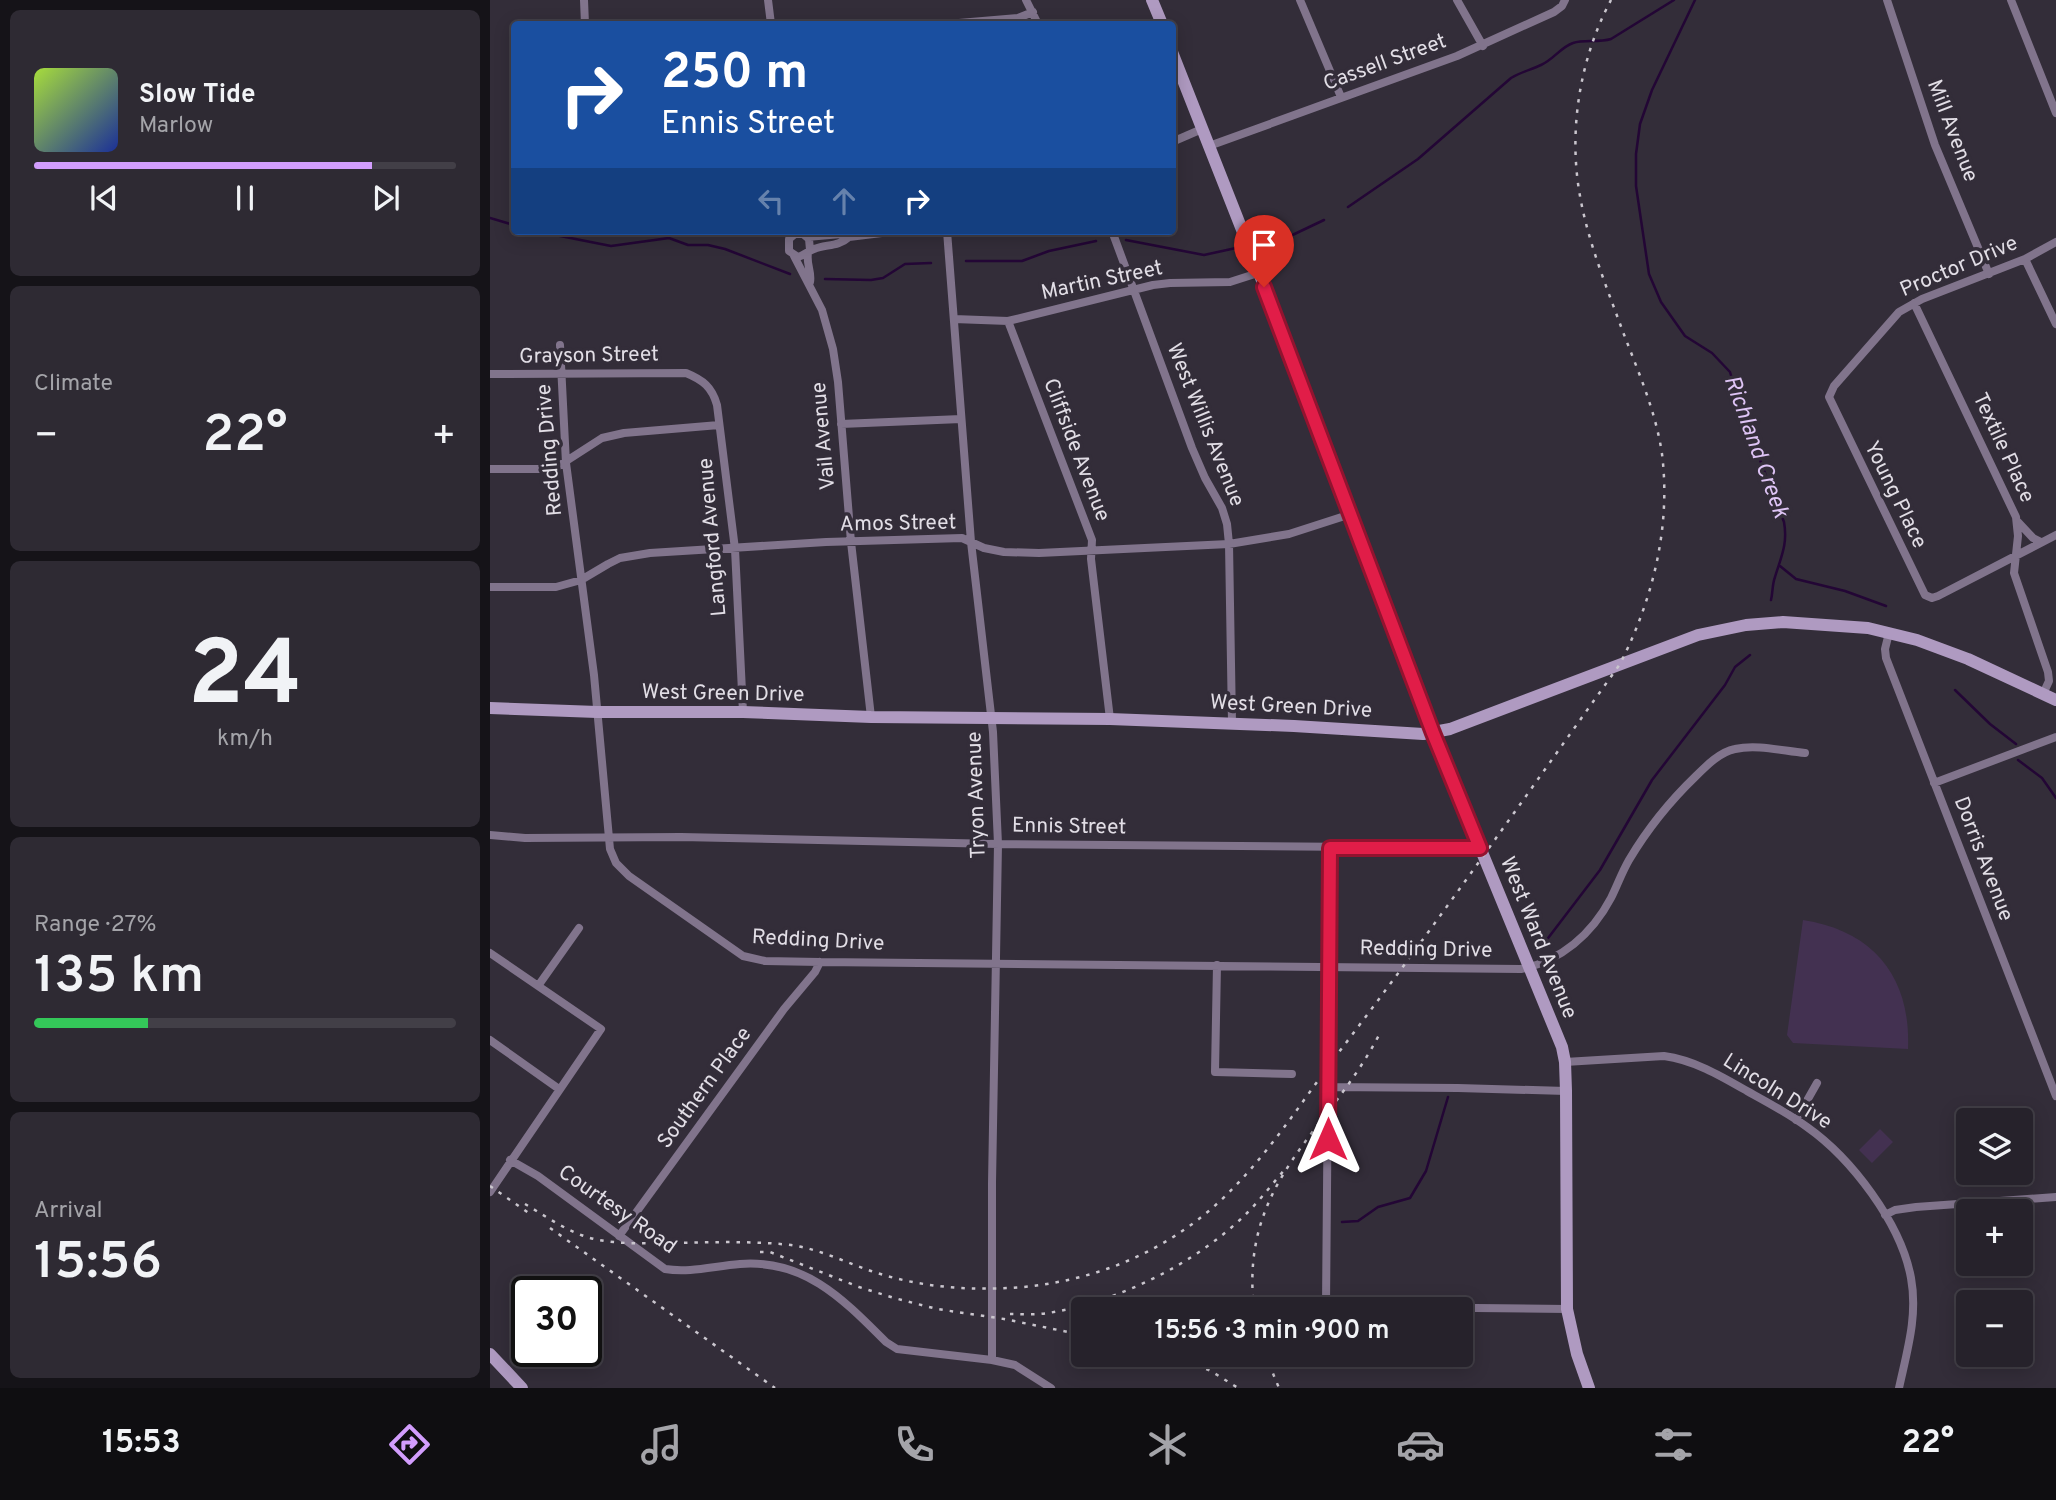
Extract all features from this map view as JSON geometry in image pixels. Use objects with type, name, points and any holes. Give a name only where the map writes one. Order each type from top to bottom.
[{"type":"main road","points":[[1152,0],[1161,21]]},
{"type":"main road","name":"West Ward Avenue","points":[[1176,62],[1433,733],[1562,1047],[1566,1091],[1567,1309],[1577,1354],[1589,1388]]},
{"type":"main road","name":"West Green Drive","points":[[490,708],[871,717],[1110,719],[1433,733],[1450,729],[1698,635],[1746,625],[1783,622],[1868,628],[1917,640],[1968,659],[2056,701]]},
{"type":"main road","points":[[490,1354],[522,1388]]},
{"type":"street","points":[[583,0],[585,21]]},
{"type":"street","points":[[768,0],[771,21]]},
{"type":"street","points":[[1026,0],[1037,21]]},
{"type":"street","points":[[1300,0],[1341,97]]},
{"type":"street","points":[[1457,0],[1483,46]]},
{"type":"street","name":"Cassell Street","points":[[1209,146],[1483,46],[1554,12],[1565,0]]},
{"type":"street","name":"Mill Avenue","points":[[1887,0],[1935,145],[1989,274]]},
{"type":"street","points":[[2011,0],[2056,113]]},
{"type":"street","points":[[986,21],[1018,18],[1033,12]]},
{"type":"street","points":[[1176,140],[1202,129]]},
{"type":"street","points":[[789,235],[788,247],[794,256],[802,257],[809,251],[842,243],[849,237]]},
{"type":"street","points":[[804,235],[811,243],[809,251]]},
{"type":"street","points":[[844,235],[865,235]]},
{"type":"street","name":"Tryon Avenue","points":[[947,235],[971,542],[992,718],[998,844],[992,1360]]},
{"type":"street","name":"West Willis Avenue","points":[[1113,235],[1192,448],[1222,508],[1227,524],[1232,723]]},
{"type":"street","name":"Proctor Drive","points":[[1829,396],[1834,386],[1899,312],[1914,303],[2025,259],[2056,242]]},
{"type":"street","name":"Vail Avenue","points":[[809,251],[807,263],[810,282]]},
{"type":"street","name":"Vail Avenue","points":[[794,256],[804,277],[810,282],[822,310],[833,349],[871,717]]},
{"type":"street","points":[[2025,259],[2056,324]]},
{"type":"street","name":"Martin Street","points":[[954,319],[1008,321],[1133,290],[1170,283],[1230,282],[1258,272]]},
{"type":"street","name":"Textile Place","points":[[1914,303],[2014,509],[2018,536],[2014,573],[2048,672],[2049,681],[2043,694]]},
{"type":"street","name":"Cliffside Avenue","points":[[1008,321],[1092,540],[1110,719]]},
{"type":"street","name":"Redding Drive","points":[[560,345],[566,463],[597,712],[608,838],[613,856],[621,870],[733,951],[755,960],[820,962],[1530,967]]},
{"type":"street","name":"Grayson Street","points":[[490,374],[688,373]]},
{"type":"street","name":"Langford Avenue","points":[[688,373],[707,384],[714,394],[735,549],[743,712]]},
{"type":"street","name":"Young Place","points":[[1829,396],[1921,590],[1928,597],[1938,596],[2014,557]]},
{"type":"street","points":[[841,424],[961,419]]},
{"type":"street","points":[[490,469],[541,469],[566,463],[602,438],[624,433],[719,425]]},
{"type":"street","name":"Amos Street","points":[[490,587],[556,587],[582,580],[608,564],[633,555],[962,538],[1004,552],[1040,553],[1229,544],[1289,534],[1351,514]]},
{"type":"street","points":[[2017,521],[2033,538],[2041,542]]},
{"type":"street","points":[[2014,557],[2056,535]]},
{"type":"street","name":"Dorris Avenue","points":[[1889,633],[1886,658],[2056,1096]]},
{"type":"street","points":[[1934,783],[2056,737]]},
{"type":"street","points":[[1530,967],[1547,961],[1578,942],[1598,919],[1628,862],[1652,825],[1680,792],[1721,755],[1734,749],[1748,748],[1805,753]]},
{"type":"street","name":"Ennis Street","points":[[490,835],[525,838],[681,837],[998,844],[1480,848]]},
{"type":"street","points":[[1326,1297],[1330,848]]},
{"type":"street","points":[[538,986],[579,928]]},
{"type":"street","points":[[490,953],[601,1029],[492,1190]]},
{"type":"street","name":"Southern Place","points":[[619,1236],[820,962]]},
{"type":"street","points":[[1217,965],[1215,1072],[1292,1074]]},
{"type":"street","points":[[490,1040],[559,1089]]},
{"type":"street","name":"Lincoln Drive","points":[[1565,1062],[1664,1056],[1679,1058],[1731,1082],[1796,1119],[1833,1148],[1885,1215],[1903,1252],[1911,1278],[1914,1321],[1899,1388]]},
{"type":"street","points":[[1796,1119],[1817,1083]]},
{"type":"street","points":[[1328,1087],[1566,1091]]},
{"type":"street","name":"Courtesy Road","points":[[510,1160],[538,1176],[665,1269],[690,1271],[740,1264],[763,1264],[799,1272],[824,1285],[897,1349],[1015,1365],[1051,1388]]},
{"type":"street","points":[[1885,1215],[1895,1210],[1916,1207],[2056,1198]]},
{"type":"street","points":[[1473,1307],[1567,1309]]},
{"type":"shaded area","points":[[1803,920],[1850,935],[1868,947],[1883,962],[1895,979],[1903,1000],[1908,1049],[1793,1043],[1787,1035]]},
{"type":"shaded area","points":[[1880,1129],[1893,1142],[1872,1163],[1859,1150]]},
{"type":"waterway","points":[[1348,207],[1418,159],[1511,78],[1545,63],[1573,43],[1611,39],[1674,0]]},
{"type":"waterway","name":"Richland Creek","points":[[1695,0],[1652,90],[1640,124],[1636,186],[1649,274],[1661,302],[1685,336],[1712,353],[1730,372],[1743,416],[1784,522],[1782,557],[1771,600]]},
{"type":"waterway","points":[[490,218],[511,224]]},
{"type":"waterway","points":[[1258,247],[1284,239],[1324,220]]},
{"type":"waterway","points":[[555,235],[611,246],[669,238],[688,245],[708,245],[725,249],[790,274]]},
{"type":"waterway","points":[[1126,240],[1204,255],[1236,248]]},
{"type":"waterway","points":[[966,261],[1022,261],[1049,251],[1096,241]]},
{"type":"waterway","points":[[825,279],[871,280],[883,278],[905,264],[931,263]]},
{"type":"waterway","points":[[1780,566],[1796,579],[1845,591],[1886,606]]},
{"type":"waterway","name":"Richland Creek","points":[[1539,950],[1600,870],[1652,780],[1725,685],[1735,667],[1750,655]]},
{"type":"waterway","points":[[1955,690],[1990,724],[2016,744]]},
{"type":"waterway","points":[[2018,760],[2042,778],[2056,798]]},
{"type":"waterway","name":"Richland Creek","points":[[1342,1222],[1358,1221],[1378,1207],[1410,1198],[1426,1171],[1448,1097]]},
{"type":"railway","points":[[525,1204],[576,1233],[604,1241],[791,1245],[812,1249],[890,1277],[928,1285],[1005,1288],[1068,1280],[1130,1260],[1188,1227],[1232,1190],[1288,1123],[1620,664],[1642,614],[1657,562],[1661,535],[1664,508],[1662,454],[1646,392],[1593,248],[1583,213],[1575,146],[1584,70],[1600,22],[1611,0]]},
{"type":"railway","points":[[1254,1297],[1253,1264],[1260,1226],[1274,1191],[1292,1160],[1337,1100],[1380,1033]]},
{"type":"railway","points":[[1010,1314],[1043,1314],[1075,1308],[1129,1290],[1155,1278],[1181,1264],[1227,1231],[1252,1208],[1286,1168]]},
{"type":"railway","points":[[490,1186],[530,1214]]},
{"type":"railway","points":[[550,1228],[775,1388]]},
{"type":"railway","points":[[760,1252],[770,1252],[894,1298],[937,1309],[1071,1333]]},
{"type":"railway","points":[[1201,1367],[1238,1388]]},
{"type":"railway","points":[[1270,1367],[1279,1388]]},
{"type":"route","points":[[1264,287],[1433,733],[1480,848],[1330,848],[1328,1139]]}]
